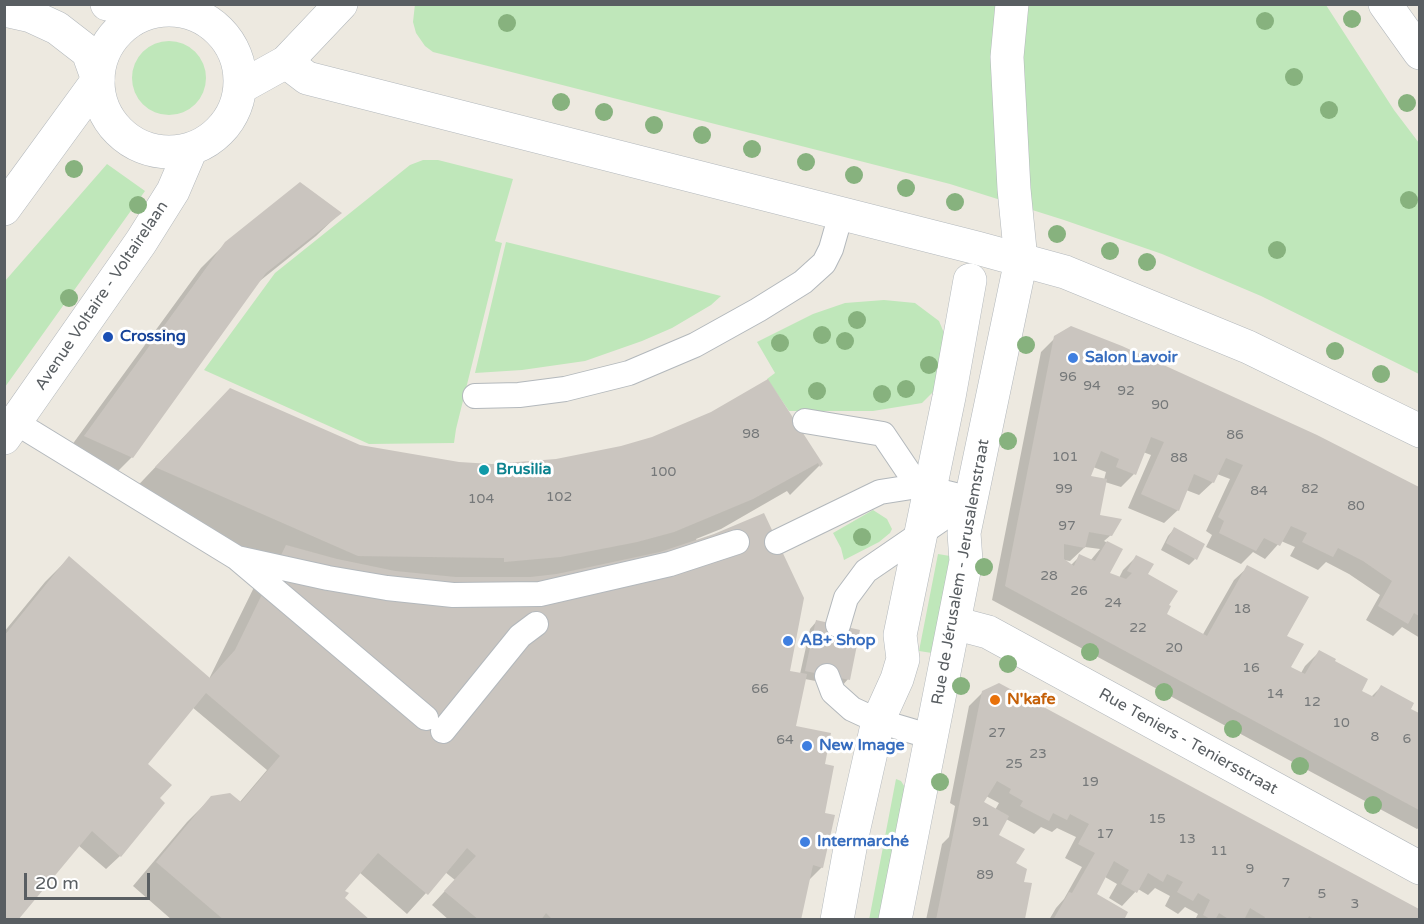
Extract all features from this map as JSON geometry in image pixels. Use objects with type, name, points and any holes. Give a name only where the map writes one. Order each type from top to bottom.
[{"type":"street","points":[[107,4],[164,9],[200,16],[223,33],[237,59],[241,87],[230,119],[213,137],[192,148],[175,152],[158,151],[142,146],[127,138],[115,127],[105,113],[98,80],[99,64],[112,37],[123,26],[164,9]]},
{"type":"street","points":[[241,87],[286,62],[341,4]]},
{"type":"street","name":"Rue de Jérusalem - Jerusalemstraat","points":[[895,920],[966,561],[964,533],[1022,260],[1014,189],[1007,57],[1012,4]]},
{"type":"street","points":[[1385,4],[1419,53]]},
{"type":"street","points":[[4,10],[31,16],[57,28],[88,52],[98,80]]},
{"type":"street","points":[[286,62],[307,78],[1065,272],[1248,348],[1419,431]]},
{"type":"street","points":[[4,209],[98,80]]},
{"type":"street","name":"Avenue Voltaire - Voltairelaan","points":[[10,430],[141,242],[173,191],[192,148]]},
{"type":"street","points":[[837,920],[878,720],[897,679],[903,659],[900,635],[920,534],[923,488],[949,397],[970,279]]},
{"type":"street","name":"Rue Teniers - Teniersstraat","points":[[954,623],[988,632],[1419,868]]},
{"type":"lane","points":[[475,396],[519,395],[565,389],[629,373],[695,345],[803,282],[824,263],[831,249],[841,214]]},
{"type":"lane","points":[[805,421],[883,434],[923,488]]},
{"type":"lane","points":[[10,430],[237,558],[434,724],[520,636],[536,624]]},
{"type":"lane","points":[[777,542],[880,492],[923,488],[971,499]]},
{"type":"lane","points":[[838,625],[846,598],[866,571],[971,499]]},
{"type":"lane","points":[[237,558],[387,588],[453,595],[540,594],[670,564],[737,542]]},
{"type":"lane","points":[[827,676],[834,692],[852,708],[878,720],[932,737]]},
{"type":"green space","points":[[415,4],[1326,5],[1394,110],[1419,143],[1419,374],[1261,296],[1162,254],[1064,220],[950,184],[433,52],[425,46],[416,33],[413,22]]},
{"type":"green space","points":[[169,41],[183,44],[195,52],[203,64],[206,78],[203,92],[195,104],[183,112],[169,115],[155,112],[143,104],[135,92],[132,78],[135,64],[143,52],[155,44]]},
{"type":"green space","points":[[423,160],[438,160],[513,179],[495,241],[502,243],[454,443],[369,444],[204,370],[275,273],[410,165]]},
{"type":"green space","points":[[107,164],[145,191],[5,387],[5,281]]},
{"type":"green space","points":[[506,242],[721,296],[711,305],[672,328],[585,361],[522,370],[475,373]]},
{"type":"green space","points":[[884,300],[915,303],[939,321],[949,345],[948,377],[922,403],[873,411],[789,411],[767,379],[775,373],[757,342],[813,314],[845,303]]},
{"type":"green space","points":[[873,510],[887,519],[892,529],[890,533],[879,542],[844,560],[833,533]]},
{"type":"green space","points":[[938,554],[950,556],[932,653],[919,651]]},
{"type":"green space","points":[[896,779],[901,781],[906,789],[880,919],[869,920]]},
{"type":"building","points":[[300,182],[342,213],[266,273],[133,458],[84,436],[225,242]]},
{"type":"building","points":[[1071,326],[1122,346],[1317,435],[1419,487],[1419,616],[1414,613],[1408,624],[1378,606],[1392,581],[1363,561],[1338,548],[1333,557],[1302,542],[1307,533],[1291,526],[1280,546],[1264,538],[1256,551],[1219,533],[1224,521],[1218,517],[1243,465],[1226,458],[1214,483],[1194,474],[1179,511],[1141,494],[1164,442],[1151,437],[1136,475],[1116,467],[1119,459],[1101,451],[1091,476],[1107,479],[1100,515],[1122,519],[1112,536],[1089,532],[1085,548],[1064,544],[1064,559],[1074,566],[1079,554],[1095,561],[1107,541],[1123,549],[1110,573],[1126,579],[1132,573],[1127,571],[1136,555],[1154,564],[1148,574],[1178,591],[1169,605],[1171,606],[1167,614],[1207,636],[1247,565],[1309,597],[1287,636],[1304,644],[1291,667],[1305,674],[1319,650],[1368,679],[1362,691],[1374,697],[1381,685],[1414,703],[1411,709],[1419,713],[1419,810],[1005,586],[1054,336]]},
{"type":"building","name":"Brusilia","points":[[768,379],[823,464],[820,467],[818,463],[753,499],[674,532],[637,542],[560,557],[504,562],[504,558],[358,556],[155,467],[230,388],[360,445],[459,462],[492,464],[556,459],[621,446],[652,437],[711,412]]},
{"type":"building","points":[[764,513],[804,598],[790,671],[807,674],[796,726],[831,733],[825,764],[834,766],[825,813],[835,815],[823,868],[813,865],[801,920],[553,920],[546,913],[541,920],[479,920],[444,891],[476,856],[467,848],[428,895],[378,853],[345,891],[349,893],[345,898],[370,920],[224,920],[156,862],[211,796],[230,793],[241,802],[280,756],[206,693],[148,764],[172,785],[160,798],[165,803],[121,857],[92,831],[18,920],[4,920],[4,636],[69,556],[210,678],[235,650],[286,545],[395,571],[455,577],[531,577],[557,574],[660,552],[714,534]]},
{"type":"building","points":[[1174,527],[1205,544],[1197,560],[1166,543]]},
{"type":"building","points":[[816,620],[860,630],[850,680],[805,671]]},
{"type":"building","points":[[999,683],[1419,909],[1419,920],[1315,920],[1309,916],[1307,920],[1264,920],[1265,917],[1250,908],[1244,920],[1230,920],[1219,913],[1215,920],[1212,920],[1203,915],[1210,900],[1198,893],[1193,901],[1177,892],[1183,882],[1167,874],[1163,882],[1148,873],[1137,893],[1121,884],[1129,870],[1114,861],[1097,894],[1128,912],[1124,920],[1053,920],[1095,853],[1078,844],[1089,824],[1070,814],[1067,820],[1053,813],[1049,821],[1020,806],[1023,801],[1009,793],[1011,789],[997,781],[984,802],[1009,816],[999,835],[1025,849],[1016,863],[1027,869],[1024,882],[1032,883],[1025,919],[936,920],[982,691]]},
{"type":"place","name":"Crossing","points":[[108,337]]},
{"type":"place","name":"Salon Lavoir","points":[[1073,358]]},
{"type":"place","name":"Brusilia","points":[[484,470]]},
{"type":"place","name":"AB+ Shop","points":[[788,641]]},
{"type":"place","name":"N'kafe","points":[[995,700]]},
{"type":"place","name":"New Image","points":[[807,746]]},
{"type":"place","name":"Intermarché","points":[[805,842]]}]
